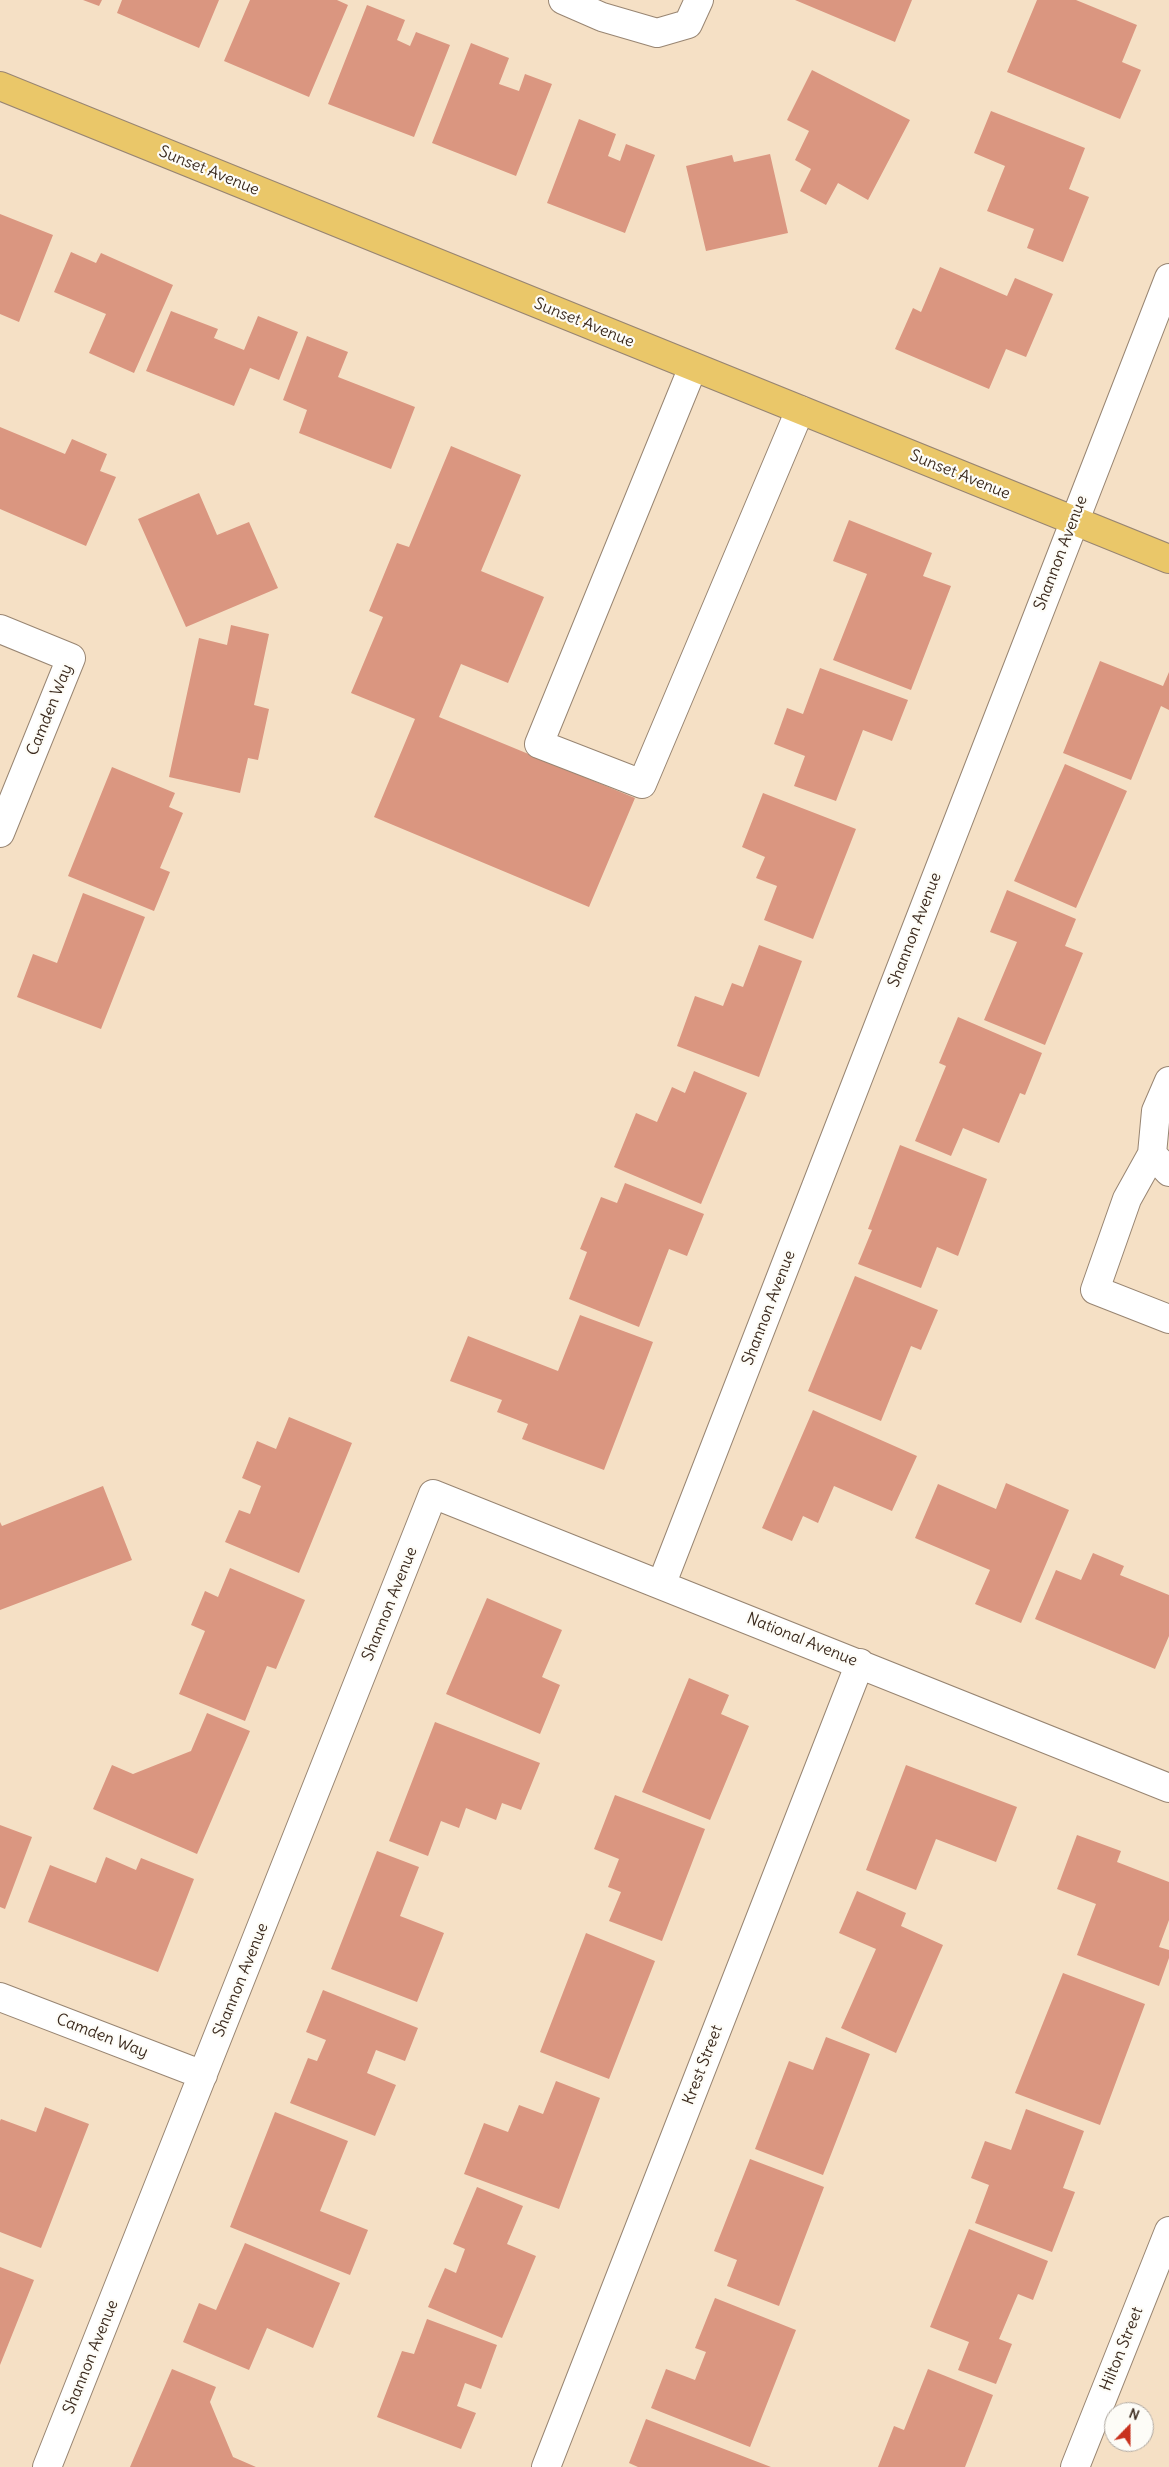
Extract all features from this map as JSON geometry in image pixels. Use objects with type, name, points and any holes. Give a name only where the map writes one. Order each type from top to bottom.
[{"type":"main road","name":"Sunset Avenue","points":[[0,86],[1169,559]]},
{"type":"street","points":[[563,0],[602,17],[657,33],[688,24],[699,0]]},
{"type":"street","name":"Shannon Avenue","points":[[662,1583],[1073,520],[1169,278]]},
{"type":"street","points":[[693,367],[539,744],[642,784],[800,410]]},
{"type":"street","name":"Camden Way","points":[[0,629],[71,658],[0,834]]},
{"type":"street","points":[[1169,1081],[1156,1111],[1161,1163],[1127,1199],[1095,1290],[1169,1319]]},
{"type":"street","name":"Shannon Avenue","points":[[47,2467],[433,1494]]},
{"type":"street","name":"National Avenue","points":[[433,1494],[662,1583],[1169,1788]]},
{"type":"street","name":"Krest Street","points":[[546,2467],[860,1663]]},
{"type":"street","name":"Camden Way","points":[[0,1997],[203,2075]]},
{"type":"street","name":"Hilton Street","points":[[1075,2467],[1169,2231]]},
{"type":"building","points":[[83,0],[102,0],[99,6]]},
{"type":"building","points":[[122,0],[219,0],[199,48],[117,13]]},
{"type":"building","points":[[250,0],[337,0],[348,5],[309,97],[224,61]]},
{"type":"building","points":[[795,0],[912,0],[895,42]]},
{"type":"building","points":[[1037,0],[1076,0],[1137,25],[1122,62],[1141,70],[1120,119],[1007,72]]},
{"type":"building","points":[[367,5],[405,20],[397,40],[410,46],[416,32],[450,45],[414,137],[328,104]]},
{"type":"building","points":[[471,43],[509,58],[499,84],[519,91],[525,74],[552,84],[516,176],[432,143]]},
{"type":"building","points":[[812,70],[910,120],[868,200],[838,183],[826,205],[800,191],[811,169],[795,160],[809,131],[787,120]]},
{"type":"building","points":[[991,111],[1085,148],[1069,189],[1089,197],[1063,262],[1027,248],[1034,229],[987,211],[1005,166],[974,153]]},
{"type":"building","points":[[579,119],[616,134],[608,156],[620,161],[626,144],[655,155],[625,233],[547,203]]},
{"type":"building","points":[[770,154],[788,233],[706,251],[686,166],[732,155],[734,162]]},
{"type":"building","points":[[0,214],[53,235],[19,322],[0,314]]},
{"type":"building","points":[[71,252],[96,263],[101,253],[173,285],[134,373],[89,353],[106,314],[54,292]]},
{"type":"building","points":[[940,267],[1007,296],[1015,278],[1053,294],[1026,357],[1006,349],[989,389],[895,349],[913,308],[921,312]]},
{"type":"building","points":[[171,311],[218,329],[214,338],[244,350],[258,316],[298,332],[279,380],[250,368],[234,406],[146,371]]},
{"type":"building","points":[[307,336],[348,352],[338,377],[415,407],[391,469],[299,433],[307,410],[283,400]]},
{"type":"building","points":[[0,427],[65,454],[72,439],[107,454],[100,471],[116,477],[86,546],[0,509]]},
{"type":"building","points":[[451,446],[521,475],[481,571],[544,597],[508,683],[461,664],[439,717],[635,798],[589,907],[374,817],[415,719],[351,693],[383,617],[369,611],[397,543],[409,547]]},
{"type":"building","points":[[199,493],[217,535],[249,522],[278,588],[186,627],[138,519]]},
{"type":"building","points":[[849,520],[932,553],[923,576],[951,586],[911,690],[833,660],[867,574],[833,561]]},
{"type":"building","points":[[231,625],[269,634],[254,705],[269,709],[258,760],[248,758],[240,793],[169,777],[199,638],[227,645]]},
{"type":"building","points":[[1100,661],[1163,686],[1169,672],[1169,710],[1161,706],[1131,780],[1063,753]]},
{"type":"building","points":[[820,668],[908,700],[892,741],[863,730],[836,801],[794,786],[805,756],[774,744],[787,708],[803,714]]},
{"type":"building","points":[[1065,764],[1127,791],[1076,908],[1014,881]]},
{"type":"building","points":[[112,767],[175,793],[169,807],[183,813],[160,868],[170,872],[154,911],[68,876]]},
{"type":"building","points":[[763,793],[856,829],[813,939],[764,920],[777,886],[756,878],[765,857],[742,847]]},
{"type":"building","points":[[1007,890],[1076,919],[1065,946],[1083,953],[1045,1045],[984,1020],[1017,942],[990,932]]},
{"type":"building","points":[[83,893],[145,917],[101,1029],[17,997],[33,954],[57,963]]},
{"type":"building","points":[[759,945],[802,961],[759,1077],[677,1046],[695,996],[723,1006],[732,983],[743,987]]},
{"type":"building","points":[[958,1017],[1042,1053],[1025,1095],[1020,1093],[999,1143],[963,1128],[951,1156],[915,1141],[946,1066],[939,1063]]},
{"type":"building","points":[[694,1071],[747,1093],[701,1204],[614,1167],[636,1113],[657,1122],[672,1087],[685,1093]]},
{"type":"building","points":[[900,1145],[987,1179],[958,1256],[937,1247],[921,1288],[858,1264],[872,1230],[868,1229]]},
{"type":"building","points":[[625,1183],[704,1214],[687,1256],[669,1249],[639,1327],[569,1299],[587,1252],[580,1249],[601,1197],[617,1203]]},
{"type":"building","points":[[855,1276],[938,1310],[921,1350],[911,1346],[881,1421],[808,1391]]},
{"type":"building","points":[[580,1315],[653,1342],[604,1470],[522,1439],[528,1424],[497,1412],[502,1400],[450,1381],[468,1336],[558,1371]]},
{"type":"building","points":[[813,1410],[917,1456],[892,1511],[834,1486],[818,1523],[803,1516],[792,1541],[762,1528]]},
{"type":"building","points":[[289,1417],[352,1443],[299,1573],[225,1542],[239,1510],[250,1514],[261,1486],[242,1478],[257,1441],[276,1449]]},
{"type":"building","points":[[1006,1483],[1069,1510],[1021,1623],[975,1604],[990,1570],[915,1538],[938,1484],[996,1509]]},
{"type":"building","points":[[103,1486],[132,1560],[0,1610],[0,1522],[2,1526]]},
{"type":"building","points":[[1093,1553],[1124,1566],[1120,1575],[1169,1595],[1169,1636],[1155,1669],[1035,1619],[1056,1570],[1081,1580]]},
{"type":"building","points":[[230,1568],[305,1600],[276,1669],[267,1666],[245,1721],[179,1694],[205,1631],[191,1625],[205,1591],[218,1597]]},
{"type":"building","points":[[487,1598],[562,1630],[542,1677],[560,1685],[540,1734],[446,1694]]},
{"type":"building","points":[[689,1678],[729,1695],[721,1714],[749,1726],[710,1820],[642,1792]]},
{"type":"building","points":[[207,1713],[250,1731],[197,1854],[93,1809],[112,1765],[133,1774],[191,1751]]},
{"type":"building","points":[[435,1722],[540,1763],[521,1810],[502,1803],[496,1820],[466,1808],[459,1828],[441,1821],[428,1856],[389,1841]]},
{"type":"building","points":[[906,1765],[1017,1807],[996,1862],[936,1839],[916,1890],[866,1870]]},
{"type":"building","points":[[615,1795],[705,1829],[662,1941],[609,1921],[621,1892],[608,1887],[619,1859],[594,1849]]},
{"type":"building","points":[[0,1825],[32,1837],[5,1909],[0,1907]]},
{"type":"building","points":[[1077,1835],[1121,1851],[1117,1862],[1169,1882],[1169,1920],[1159,1947],[1169,1950],[1169,1958],[1159,1986],[1077,1955],[1096,1904],[1057,1889]]},
{"type":"building","points":[[377,1851],[419,1867],[400,1916],[444,1933],[417,2002],[331,1969]]},
{"type":"building","points":[[106,1857],[136,1870],[141,1858],[194,1879],[158,1972],[28,1922],[50,1865],[96,1883]]},
{"type":"building","points":[[857,1891],[906,1913],[901,1926],[943,1945],[896,2053],[841,2028],[876,1949],[839,1933]]},
{"type":"building","points":[[586,1933],[655,1961],[609,2079],[540,2052]]},
{"type":"building","points":[[1063,1973],[1145,2004],[1100,2125],[1015,2093]]},
{"type":"building","points":[[323,1990],[418,2028],[405,2061],[376,2050],[367,2073],[396,2085],[375,2136],[290,2103],[308,2058],[317,2061],[326,2040],[306,2032]]},
{"type":"building","points":[[826,2037],[870,2054],[823,2175],[755,2149],[789,2061],[813,2070]]},
{"type":"building","points":[[556,2081],[600,2098],[559,2209],[464,2174],[484,2123],[508,2132],[519,2105],[543,2114]]},
{"type":"building","points":[[45,2107],[89,2124],[41,2248],[0,2232],[0,2121],[1,2119],[36,2132]]},
{"type":"building","points":[[1026,2109],[1084,2131],[1063,2188],[1075,2192],[1052,2252],[975,2223],[989,2185],[971,2178],[985,2141],[1011,2150]]},
{"type":"building","points":[[275,2112],[348,2141],[320,2211],[368,2230],[350,2275],[230,2227]]},
{"type":"building","points":[[750,2159],[824,2187],[779,2306],[727,2286],[737,2260],[714,2251]]},
{"type":"building","points":[[477,2187],[523,2206],[507,2244],[536,2256],[502,2338],[428,2307],[445,2268],[456,2273],[465,2249],[453,2244]]},
{"type":"building","points":[[969,2229],[1048,2261],[1033,2300],[1018,2294],[999,2339],[1012,2344],[996,2384],[958,2370],[969,2342],[930,2327]]},
{"type":"building","points":[[245,2243],[340,2283],[313,2348],[267,2328],[249,2370],[183,2342],[199,2303],[216,2310]]},
{"type":"building","points":[[0,2267],[34,2280],[0,2365]]},
{"type":"building","points":[[715,2298],[796,2330],[750,2447],[651,2408],[666,2369],[695,2380],[706,2352],[695,2348]]},
{"type":"building","points":[[427,2319],[497,2345],[481,2389],[465,2383],[457,2406],[476,2413],[461,2449],[377,2417],[402,2351],[414,2354]]},
{"type":"building","points":[[172,2369],[216,2387],[210,2402],[233,2457],[256,2467],[130,2467]]},
{"type":"building","points":[[928,2369],[993,2395],[965,2467],[878,2467],[894,2426],[904,2430]]},
{"type":"building","points":[[646,2419],[771,2467],[638,2467],[629,2463]]}]
